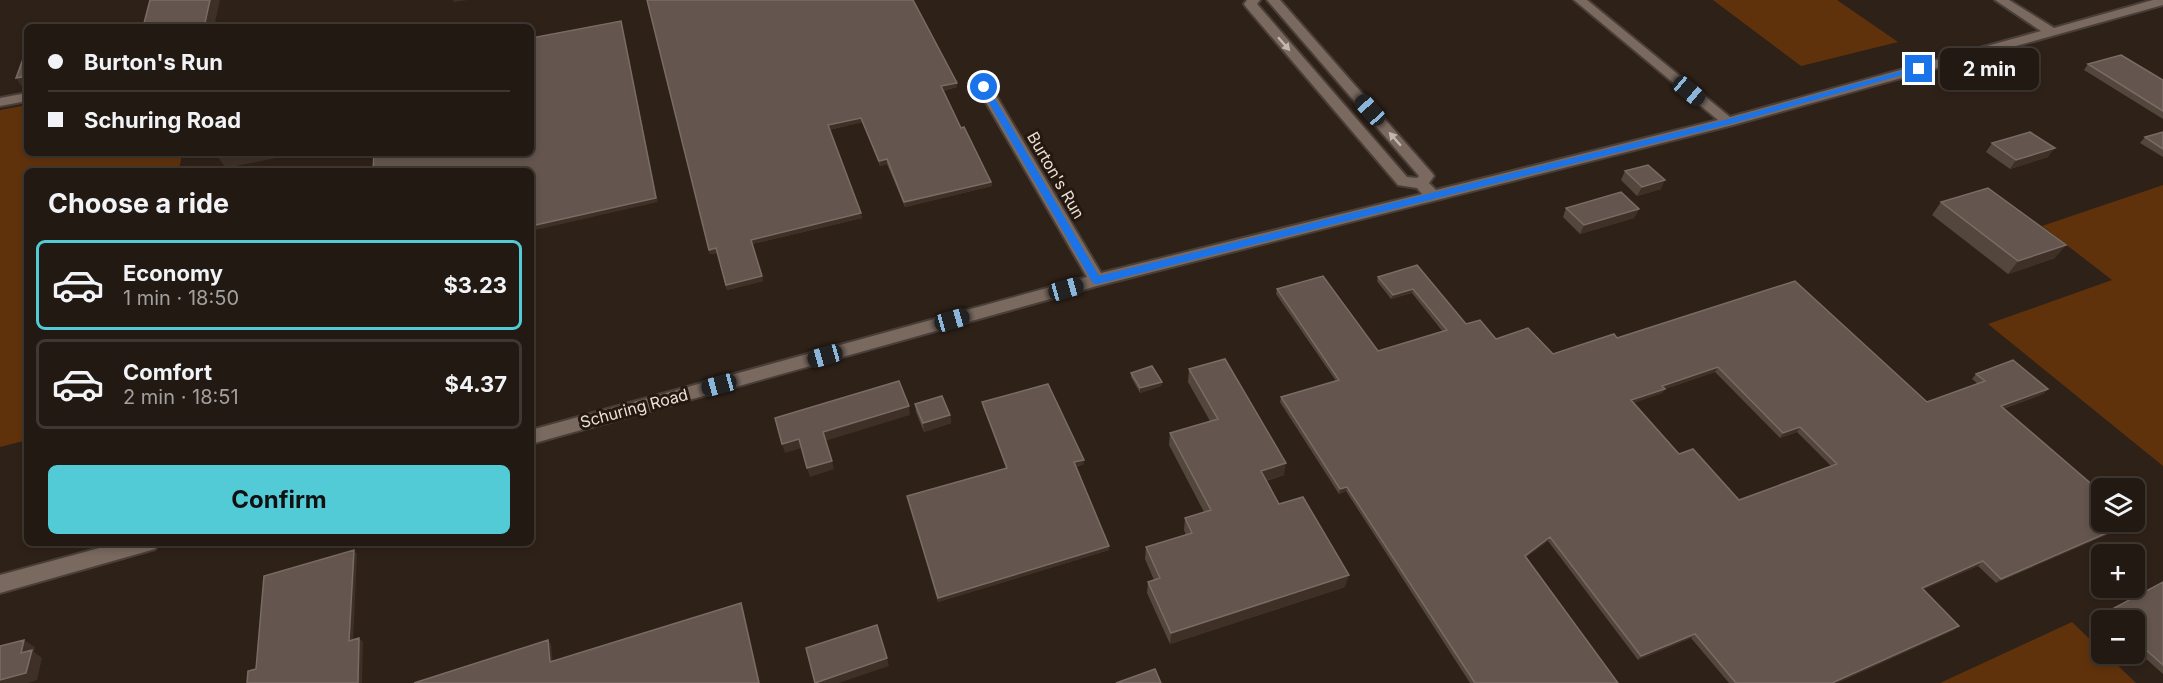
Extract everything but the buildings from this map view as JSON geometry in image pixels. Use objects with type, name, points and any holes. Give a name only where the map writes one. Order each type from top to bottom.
[{"type":"street","points":[[1254,0],[1250,4],[1404,182],[1421,183],[1432,195]]},
{"type":"street","points":[[1273,0],[1427,176],[1421,183]]},
{"type":"street","points":[[1580,0],[1728,122]]},
{"type":"street","points":[[2001,0],[2052,32]]},
{"type":"street","name":"Schuring Road","points":[[534,436],[1097,280],[1728,122],[2163,1]]},
{"type":"street","name":"Burton's Run","points":[[984,87],[1097,280]]},
{"type":"street","points":[[0,102],[24,98]]},
{"type":"street","points":[[0,584],[137,546]]},
{"type":"shaded area","points":[[1713,0],[1837,0],[1898,42],[1801,66]]},
{"type":"shaded area","points":[[24,106],[24,156],[182,156],[180,168],[24,168],[24,441],[0,447],[0,110]]},
{"type":"shaded area","points":[[2163,185],[2163,466],[1988,324],[2112,280],[2042,226]]},
{"type":"shaded area","points":[[2072,622],[2091,640],[2091,664],[2116,664],[2136,683],[1940,683]]},
{"type":"route","points":[[984,87],[1097,280],[1728,122],[1919,69]]}]
